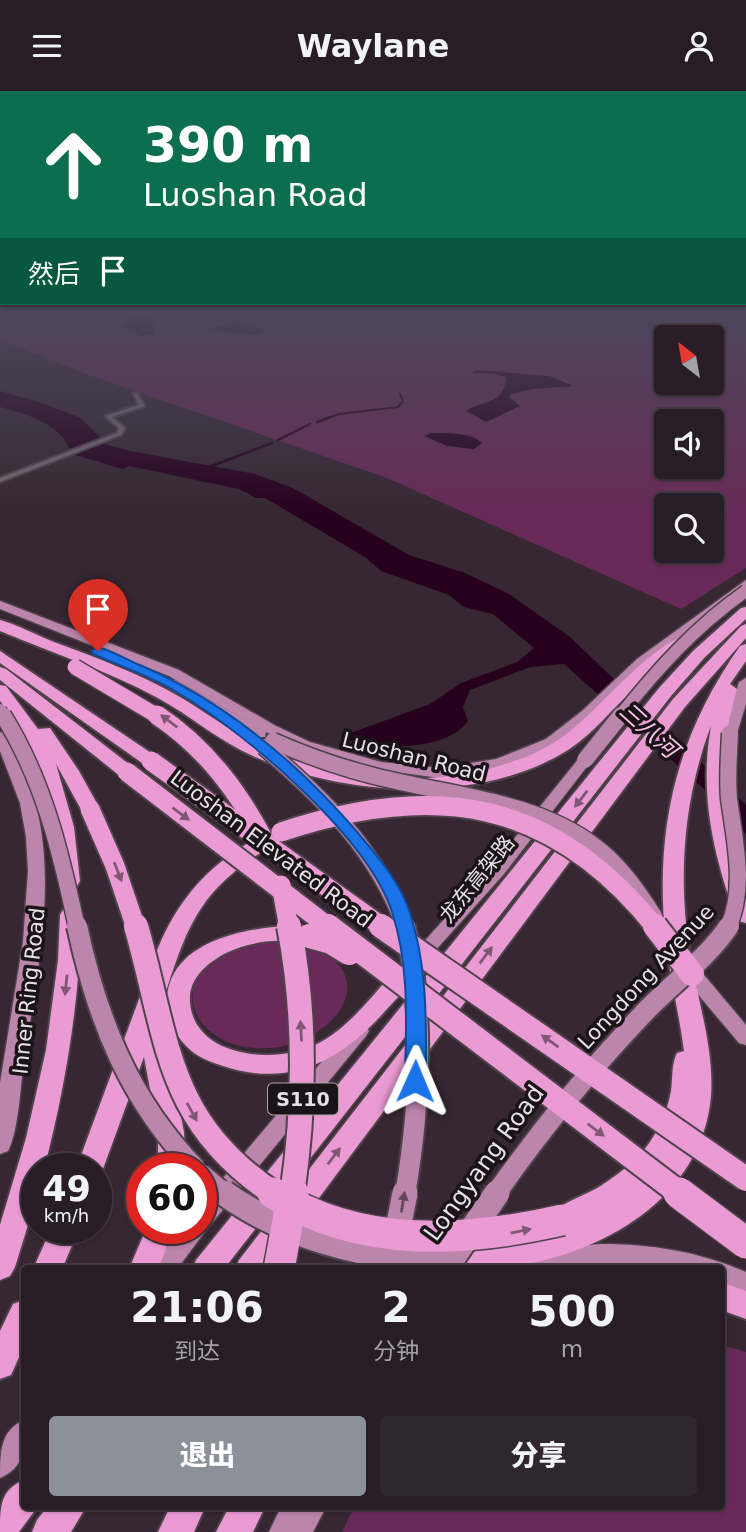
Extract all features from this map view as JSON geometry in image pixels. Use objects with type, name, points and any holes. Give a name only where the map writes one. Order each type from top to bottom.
[{"type":"highway","points":[[0,627],[147,686],[237,741],[274,759],[311,772],[370,781],[425,782],[492,773],[537,758],[576,730],[646,670],[698,632],[746,603]]},
{"type":"highway","points":[[672,697],[707,646],[746,611]]},
{"type":"highway","points":[[0,627],[129,696],[182,731],[234,786],[271,854],[288,915],[298,989],[302,1049],[302,1114],[298,1161],[292,1213],[280,1265]]},
{"type":"highway","points":[[672,697],[746,629]]},
{"type":"highway","points":[[448,1265],[571,1240],[604,1225],[657,1188],[676,1165],[692,1128],[698,1097],[698,1066],[688,987],[675,933],[673,874],[680,798],[716,728],[744,652]]},
{"type":"highway","name":"Luoshan Elevated Road","points":[[0,656],[321,884],[746,1179]]},
{"type":"highway","points":[[0,672],[57,749],[90,809],[128,900],[178,1084],[194,1118],[218,1150],[251,1180],[297,1207],[351,1228],[421,1239],[494,1237],[562,1220],[593,1205],[623,1186],[649,1164],[668,1141],[679,1115],[684,1089],[688,987],[613,879],[567,843],[522,821],[471,809],[415,804],[346,811],[281,832],[248,851],[202,890],[184,914],[161,963],[149,1005],[96,1153]]},
{"type":"highway","name":"Luoshan Elevated Road","points":[[0,672],[491,1051],[746,1243]]},
{"type":"highway","name":"Inner Ring Road","points":[[0,690],[33,732],[52,772],[65,821],[71,896],[66,981],[55,1062],[35,1153],[0,1267]]},
{"type":"highway","name":"龙东高架路","points":[[252,1265],[672,697]]},
{"type":"highway","points":[[716,728],[713,779],[723,847],[746,916]]},
{"type":"highway","name":"龙东高架路","points":[[209,1265],[630,752]]},
{"type":"highway","points":[[403,976],[354,1029],[325,1051],[283,1064],[247,1063],[218,1054],[193,1037],[184,1026],[178,1003],[185,977],[207,954],[244,936],[290,932],[331,942],[491,1051]]},
{"type":"highway","points":[[149,1005],[153,1041],[169,1115],[171,1153]]},
{"type":"highway","points":[[49,1265],[58,1244]]},
{"type":"highway","points":[[145,1265],[154,1244]]},
{"type":"highway","points":[[725,1297],[746,1305]]},
{"type":"highway","points":[[0,1364],[21,1320]]},
{"type":"highway","points":[[0,1528],[21,1501]]},
{"type":"highway","points":[[49,1532],[67,1510]]},
{"type":"highway","points":[[175,1532],[186,1510]]},
{"type":"highway","points":[[233,1532],[246,1510]]},
{"type":"main road","points":[[0,605],[174,674],[296,741],[327,753],[380,766],[428,773],[475,768],[535,750],[576,730],[629,673],[746,584]]},
{"type":"main road","points":[[403,976],[498,870],[585,760],[691,636],[719,610],[746,591]]},
{"type":"main road","name":"Luoshan Road","points":[[0,611],[144,670],[273,741],[313,758],[384,779],[509,806],[567,828],[603,852],[625,874],[688,987],[746,1038]]},
{"type":"main road","name":"Longdong Avenue","points":[[571,1092],[628,1029],[708,950],[735,914],[742,882],[727,776],[716,728],[746,682]]},
{"type":"main road","points":[[202,701],[264,747],[328,808],[379,868],[400,910],[415,982],[415,1081],[404,1197],[391,1265]]},
{"type":"main road","points":[[0,710],[24,748],[45,799],[68,882],[90,983],[109,1040],[139,1099],[160,1130],[181,1153]]},
{"type":"main road","points":[[0,736],[28,800],[37,867],[33,941],[0,1145]]},
{"type":"main road","name":"S110","points":[[217,1202],[403,976]]},
{"type":"main road","name":"Longyang Road","points":[[442,1265],[571,1092]]},
{"type":"main road","points":[[217,1186],[256,1212],[312,1238],[394,1259],[434,1265]]},
{"type":"main road","points":[[165,1265],[183,1244]]},
{"type":"main road","points":[[477,1261],[626,1253],[657,1255],[696,1265]]},
{"type":"main road","points":[[725,1274],[746,1283]]},
{"type":"main road","points":[[0,1464],[21,1437]]},
{"type":"main road","points":[[283,1532],[294,1510]]},
{"type":"main road","points":[[297,1532],[310,1510]]},
{"type":"street","points":[[0,480],[119,434],[122,428],[108,416],[142,407],[135,394]]},
{"type":"shaded area","points":[[107,381],[654,381],[654,395],[724,395],[724,381],[746,381],[746,568],[681,609],[387,478]]},
{"type":"shaded area","points":[[268,940],[310,946],[336,962],[346,977],[347,993],[340,1009],[328,1024],[311,1036],[291,1044],[258,1048],[223,1040],[200,1021],[192,997],[194,985],[209,962],[222,953],[245,944]]},
{"type":"shaded area","points":[[725,1346],[746,1352],[746,1532],[342,1532],[353,1510],[725,1510]]},
{"type":"water","points":[[506,381],[562,381],[573,386],[533,389],[511,394],[509,397],[520,406],[486,422],[466,411],[497,397]]},
{"type":"water","name":"三八河","points":[[0,391],[81,418],[108,445],[255,474],[293,488],[409,555],[465,573],[509,594],[570,637],[746,805],[746,834],[704,789],[564,664],[530,667],[470,690],[463,707],[468,721],[445,738],[430,743],[395,746],[349,740],[348,734],[430,704],[461,683],[517,662],[534,648],[493,614],[464,607],[449,595],[381,571],[365,557],[265,498],[256,498],[239,489],[129,466],[123,469],[72,454],[60,435],[43,422],[0,407]]},
{"type":"water","points":[[431,433],[465,435],[482,443],[474,449],[447,446],[424,436]]},
{"type":"waterway","points":[[325,419],[339,414],[398,407],[403,401],[400,394]]},
{"type":"waterway","points":[[317,422],[330,417]]},
{"type":"waterway","points":[[278,440],[310,424]]},
{"type":"waterway","points":[[209,467],[272,443]]},
{"type":"route","points":[[98,651],[179,688],[240,728],[328,808],[379,868],[400,910],[412,955],[417,1026],[415,1081]]}]
